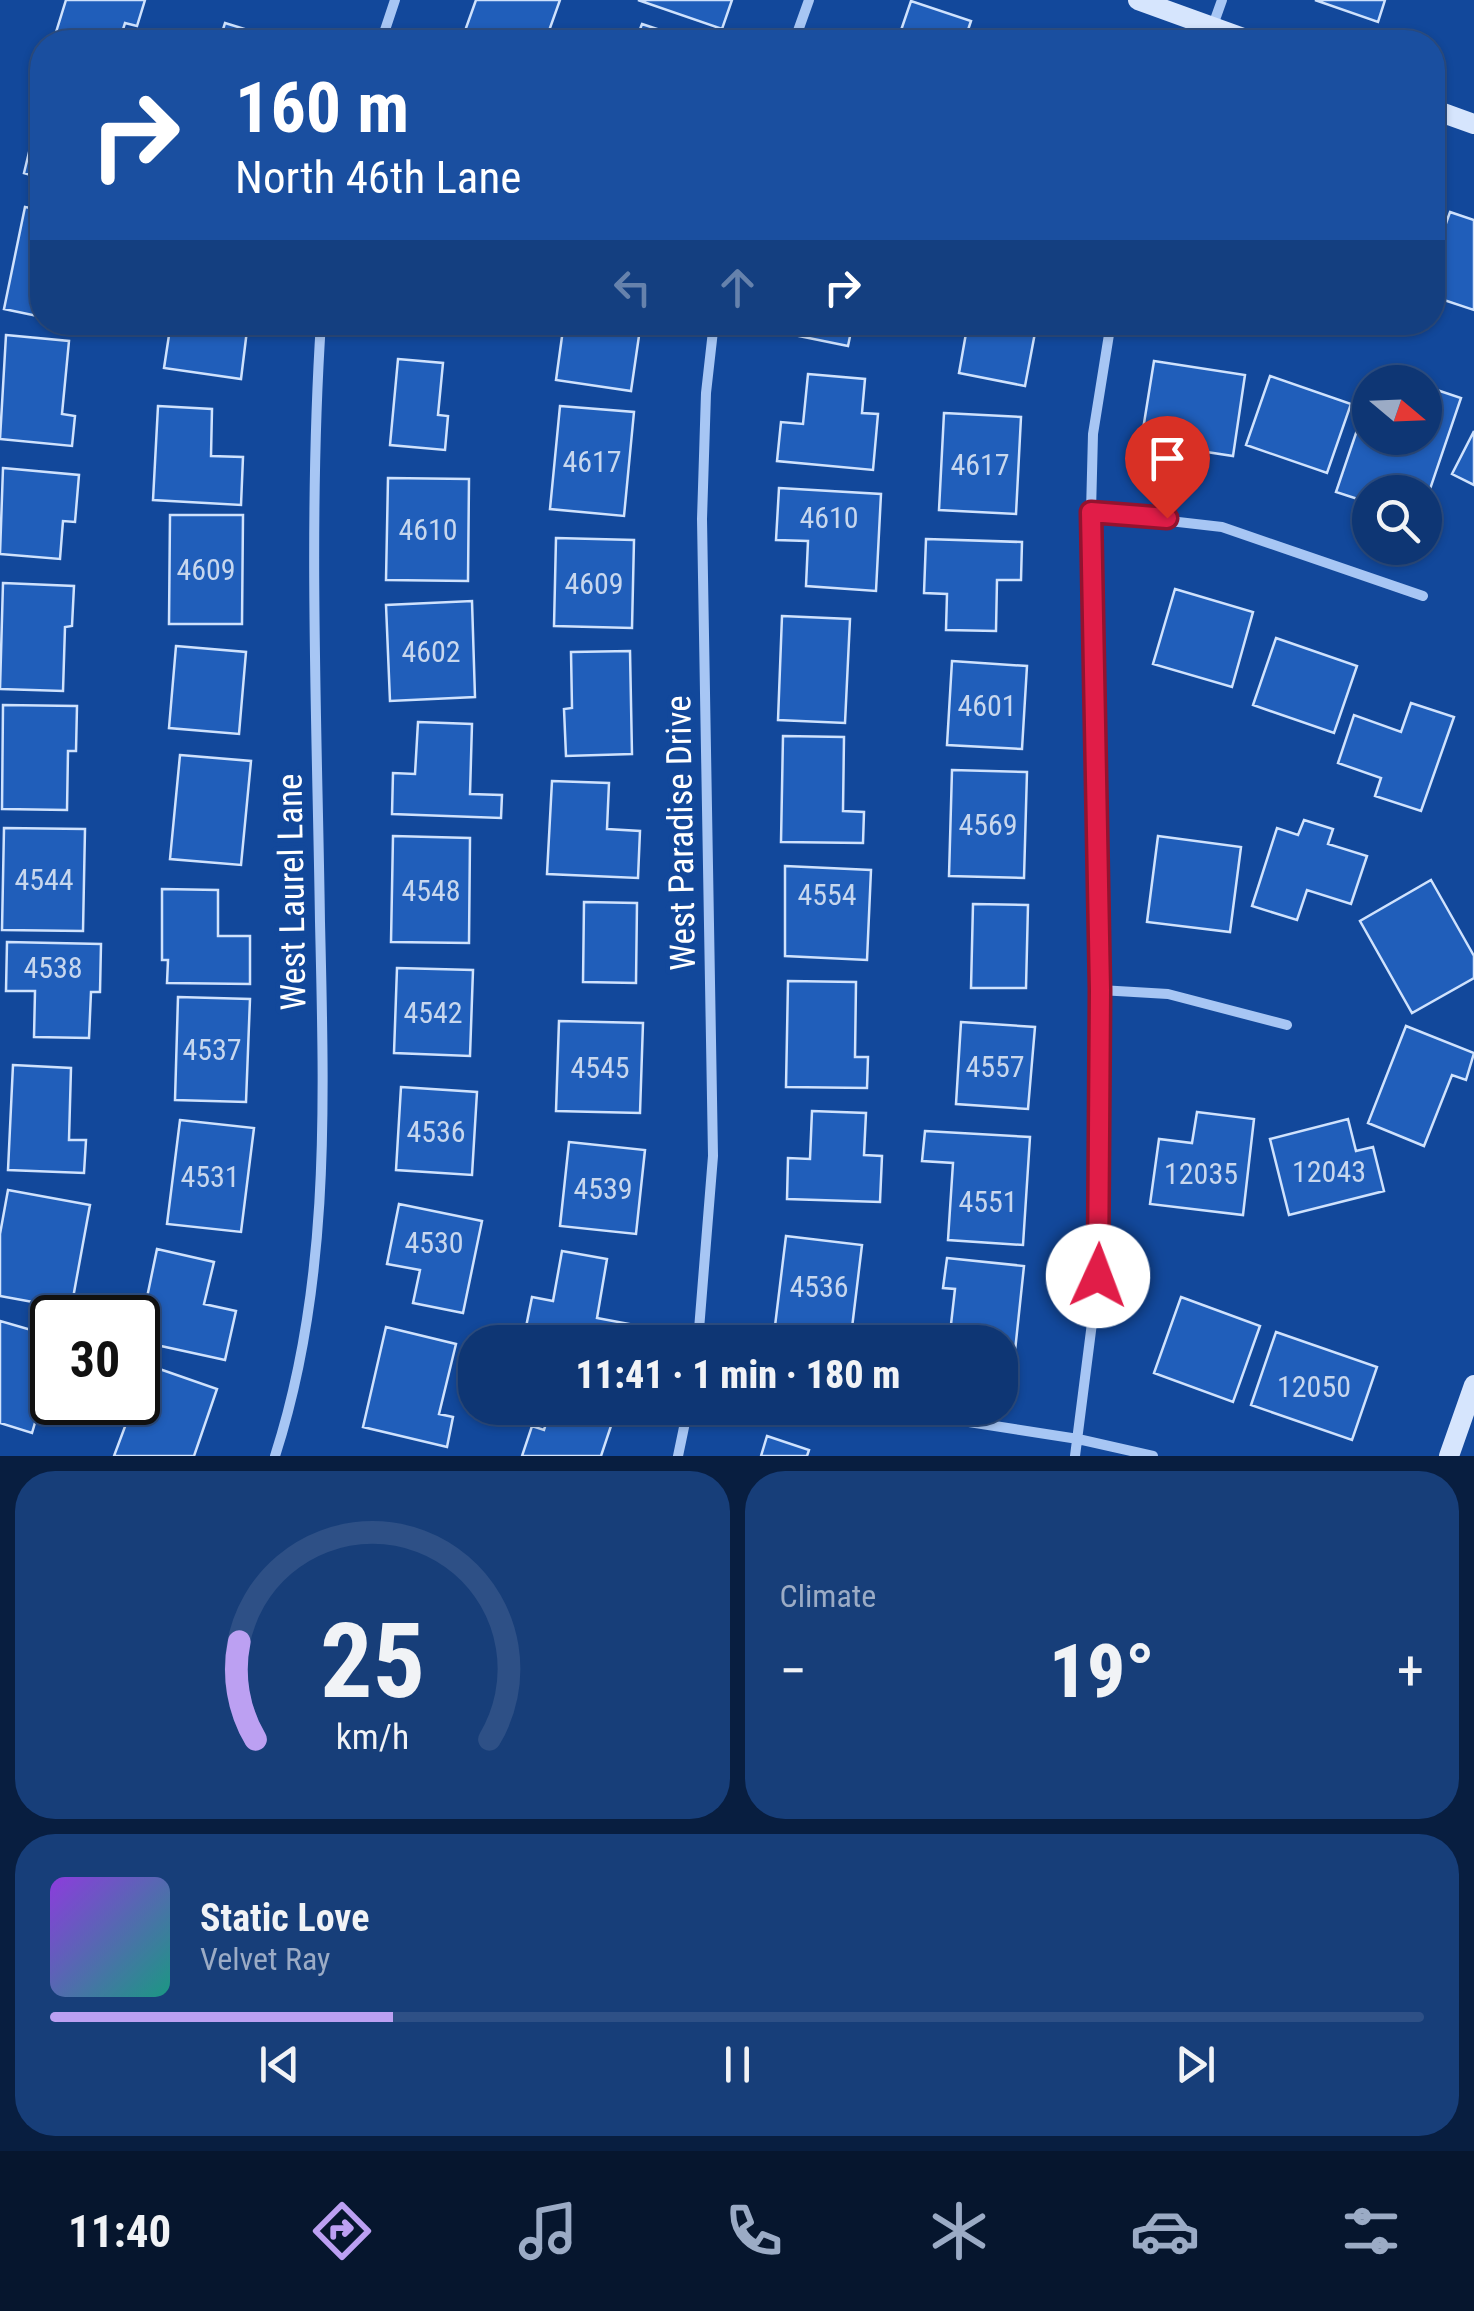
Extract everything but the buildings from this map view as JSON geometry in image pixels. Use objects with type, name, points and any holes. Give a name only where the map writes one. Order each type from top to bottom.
[{"type":"street","points":[[385,30],[395,0]]},
{"type":"street","points":[[798,30],[809,0]]},
{"type":"street","points":[[1138,0],[1200,30]]},
{"type":"street","points":[[1212,30],[1222,0]]},
{"type":"street","points":[[1445,114],[1474,124]]},
{"type":"street","name":"West Laurel Lane","points":[[275,1456],[294,1398],[312,1292],[323,1146],[312,506],[320,335]]},
{"type":"street","name":"West Paradise Drive","points":[[699,1325],[713,1156],[702,519],[706,393],[713,335]]},
{"type":"street","points":[[1074,1456],[1098,1276],[1100,990],[1091,512],[1093,434],[1109,335]]},
{"type":"street","points":[[1091,512],[1222,527],[1424,596]]},
{"type":"street","points":[[1100,990],[1168,994],[1287,1024]]},
{"type":"street","points":[[1449,1456],[1474,1386]]},
{"type":"street","points":[[678,1456],[684,1425]]},
{"type":"street","points":[[988,1425],[1154,1456]]},
{"type":"route","points":[[1098,1276],[1102,1176],[1091,512],[1167,518]]}]
